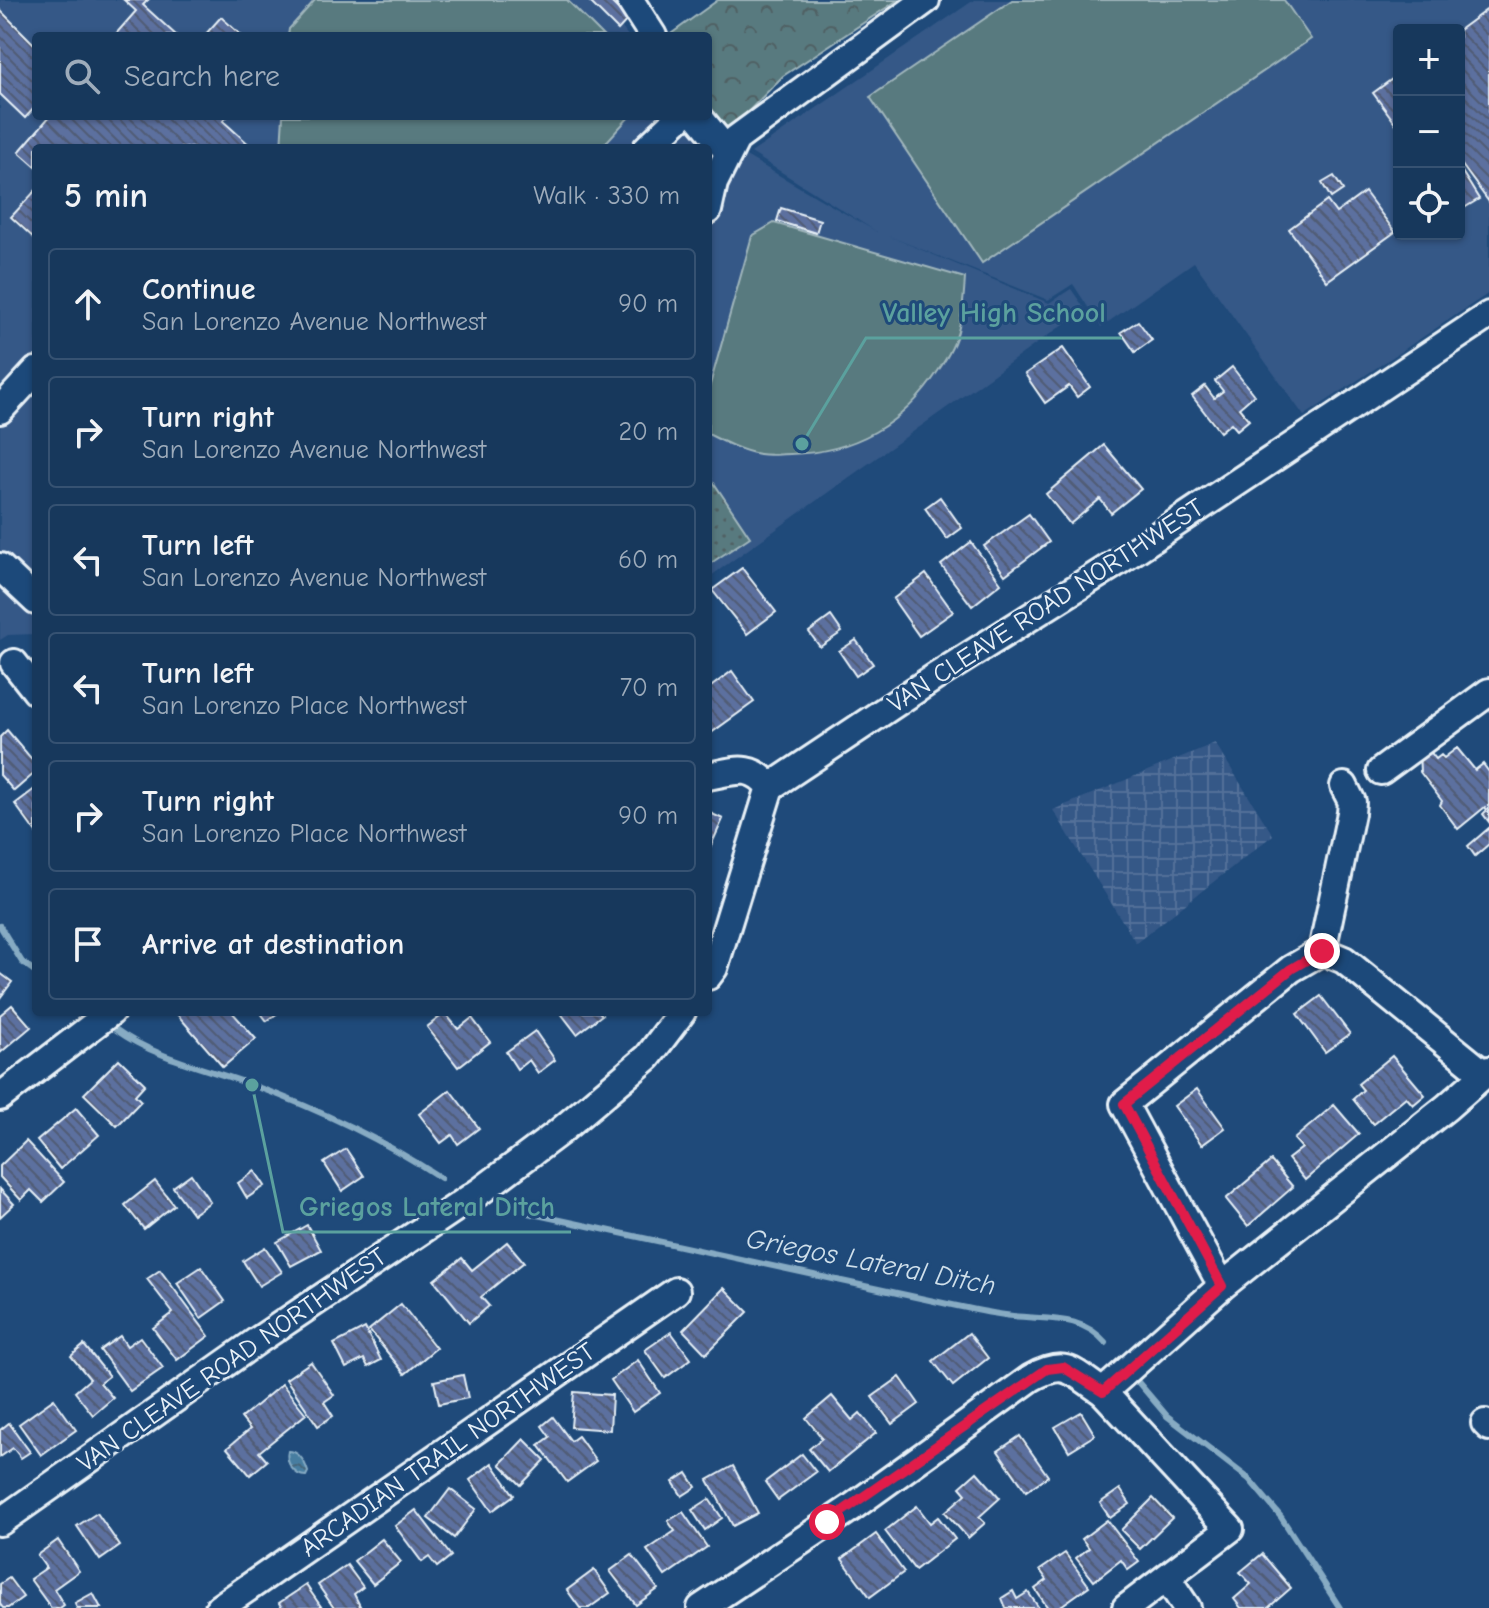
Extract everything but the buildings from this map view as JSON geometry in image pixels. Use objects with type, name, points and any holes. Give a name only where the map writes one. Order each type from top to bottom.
[{"type":"street","points":[[630,0],[650,32]]},
{"type":"street","points":[[712,190],[736,142],[926,0]]},
{"type":"street","points":[[651,144],[677,120]]},
{"type":"street","points":[[704,120],[736,142]]},
{"type":"street","name":"VAN CLEAVE ROAD NORTHWEST","points":[[770,787],[935,677],[1113,565],[1489,315]]},
{"type":"street","points":[[0,410],[32,375]]},
{"type":"street","points":[[0,567],[32,597]]},
{"type":"street","points":[[14,663],[32,686]]},
{"type":"street","points":[[1381,771],[1489,692]]},
{"type":"street","points":[[712,775],[742,770],[755,772],[770,787],[712,971]]},
{"type":"street","points":[[1222,1286],[1124,1104],[1291,969],[1322,951],[1351,813],[1352,802],[1344,786]]},
{"type":"street","points":[[1103,1392],[1222,1286],[1447,1107],[1486,1072],[1344,960],[1322,951]]},
{"type":"street","points":[[0,1097],[106,1016]]},
{"type":"street","name":"VAN CLEAVE ROAD NORTHWEST","points":[[0,1522],[257,1341],[482,1190],[545,1143],[648,1057],[679,1016]]},
{"type":"street","name":"ARCADIAN TRAIL NORTHWEST","points":[[219,1608],[676,1291]]},
{"type":"street","points":[[701,1608],[851,1508],[1039,1373],[1063,1367],[1103,1392],[1230,1529],[1126,1608]]},
{"type":"street","points":[[1167,1578],[1187,1608]]},
{"type":"shaded area","points":[[0,0],[602,0],[625,32],[32,32],[32,120],[690,120],[694,126],[877,232],[751,153],[974,0],[1489,0],[1489,293],[1304,416],[1194,262],[1101,327],[1073,284],[1048,300],[886,235],[1049,303],[1071,289],[1085,309],[712,575],[712,144],[32,144],[32,634],[8,635],[0,640]]},
{"type":"shaded area","points":[[1215,743],[1273,835],[1136,943],[1053,810]]},
{"type":"green space","points":[[315,0],[567,0],[599,32],[289,32]]},
{"type":"green space","points":[[718,0],[898,0],[783,76],[731,129],[712,117],[712,32],[674,32]]},
{"type":"green space","points":[[1012,0],[1284,0],[1311,39],[982,263],[870,97]]},
{"type":"green space","points":[[283,120],[626,120],[605,144],[281,144]]},
{"type":"green space","points":[[774,223],[965,278],[956,338],[945,361],[924,390],[893,420],[856,441],[813,452],[763,455],[712,436],[712,378],[752,236]]},
{"type":"green space","points":[[712,480],[750,537],[712,562]]},
{"type":"water","points":[[288,1451],[301,1458],[308,1472],[306,1476],[291,1468]]},
{"type":"waterway","name":"Griegos Lateral Ditch","points":[[0,926],[22,962],[32,969]]},
{"type":"waterway","name":"Griegos Lateral Ditch","points":[[115,1029],[164,1055],[252,1085],[326,1115],[373,1138],[441,1178]]},
{"type":"waterway","name":"Griegos Lateral Ditch","points":[[528,1213],[978,1310],[1063,1320],[1086,1327],[1106,1343]]},
{"type":"waterway","name":"Griegos Lateral Ditch","points":[[1138,1382],[1167,1416],[1249,1479],[1281,1517],[1340,1608]]},
{"type":"place","name":"Valley High School","points":[[802,444]]},
{"type":"place","name":"Griegos Lateral Ditch","points":[[252,1085]]},
{"type":"route","points":[[827,1522],[1047,1369],[1063,1367],[1103,1392],[1222,1286],[1124,1104],[1291,969],[1322,951]]}]
